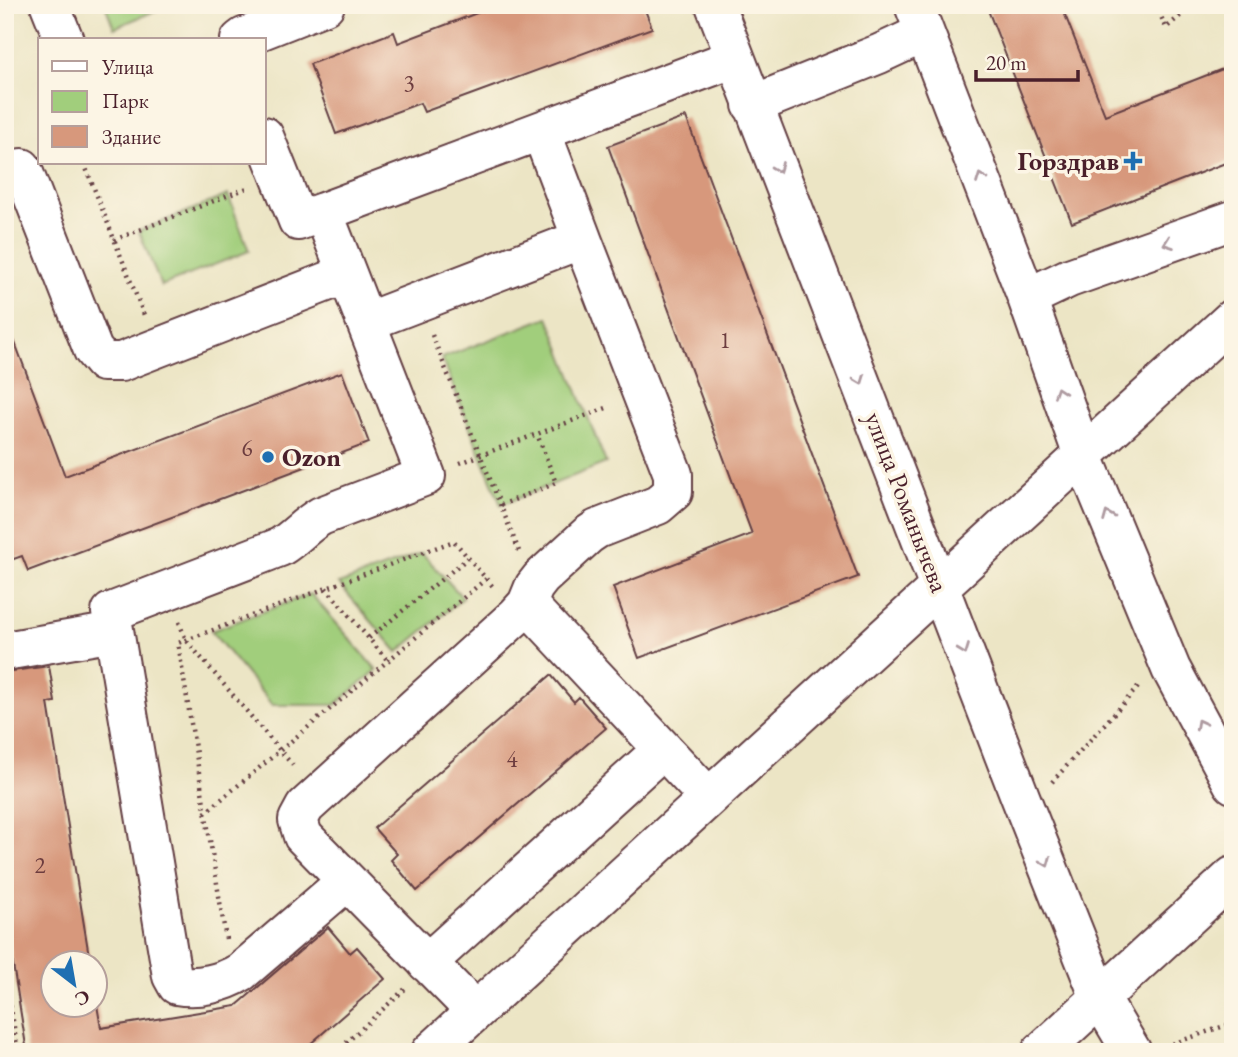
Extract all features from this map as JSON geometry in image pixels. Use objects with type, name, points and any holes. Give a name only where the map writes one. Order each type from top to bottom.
[{"type":"street","points":[[50,5],[63,38]]},
{"type":"street","points":[[243,38],[325,5]]},
{"type":"street","name":"улица Романычева","points":[[715,5],[1020,799],[1100,998],[1147,1050]]},
{"type":"street","points":[[752,105],[880,54],[919,19],[1027,298],[1083,456],[1171,669],[1233,784]]},
{"type":"street","points":[[266,141],[298,222],[736,58]]},
{"type":"street","points":[[475,1012],[303,836],[298,820],[305,807],[526,602],[541,578],[579,542],[597,529],[658,505],[673,492],[673,474],[541,131]]},
{"type":"street","points":[[22,168],[93,350],[103,362],[121,362],[347,274]]},
{"type":"street","points":[[323,212],[426,476],[321,516],[279,547],[111,612],[172,976],[177,985],[188,987],[232,978],[347,881]]},
{"type":"street","points":[[1027,298],[1069,278],[1233,220]]},
{"type":"street","points":[[366,322],[582,239]]},
{"type":"street","points":[[431,1052],[1233,318]]},
{"type":"street","points":[[526,602],[708,797]]},
{"type":"street","points":[[5,651],[114,632]]},
{"type":"street","points":[[429,964],[663,749]]},
{"type":"street","points":[[1041,1052],[1233,876]]},
{"type":"path","points":[[1156,5],[1166,28],[1193,5]]},
{"type":"path","points":[[84,164],[157,348]]},
{"type":"path","points":[[114,240],[280,175]]},
{"type":"path","points":[[419,302],[501,505],[526,602]]},
{"type":"path","points":[[426,476],[642,395]]},
{"type":"path","points":[[501,505],[556,483],[537,434]]},
{"type":"path","points":[[232,978],[178,643],[454,541],[486,579],[526,602]]},
{"type":"path","points":[[369,638],[468,558]]},
{"type":"path","points":[[205,813],[486,579]]},
{"type":"path","points":[[326,588],[388,661]]},
{"type":"path","points":[[167,590],[186,640],[318,796]]},
{"type":"path","points":[[1049,785],[1144,681],[1171,669]]},
{"type":"path","points":[[336,1052],[429,964]]},
{"type":"path","points":[[5,971],[18,1052]]},
{"type":"path","points":[[1147,1050],[1233,1023]]},
{"type":"green space","points":[[105,5],[167,5],[167,6],[114,28]]},
{"type":"green space","points":[[228,195],[249,251],[161,286],[139,231]]},
{"type":"green space","points":[[548,317],[606,463],[501,505],[442,358]]},
{"type":"green space","points":[[422,553],[463,598],[398,652],[339,584]]},
{"type":"green space","points":[[311,594],[377,670],[335,705],[272,705],[211,631]]},
{"type":"building","points":[[498,5],[643,5],[652,28],[424,112],[420,103],[336,134],[310,64],[394,32],[398,43]]},
{"type":"building","points":[[986,5],[1061,5],[1105,115],[1233,65],[1233,160],[1072,223]]},
{"type":"building","points":[[686,117],[858,577],[639,658],[613,587],[752,534],[608,146]]},
{"type":"building","points":[[5,324],[8,324],[65,476],[342,372],[369,443],[28,571],[22,556],[5,562]]},
{"type":"building","points":[[49,666],[55,702],[48,703],[88,948],[38,948],[38,1018],[99,1018],[101,1028],[236,1006],[328,927],[350,953],[357,947],[385,979],[301,1052],[27,1052],[5,915],[5,672]]},
{"type":"building","points":[[551,675],[574,702],[579,697],[606,728],[417,891],[391,860],[397,854],[374,828]]},
{"type":"place","name":"Горздрав","points":[[1133,161]]},
{"type":"place","name":"Ozon","points":[[268,457]]}]
